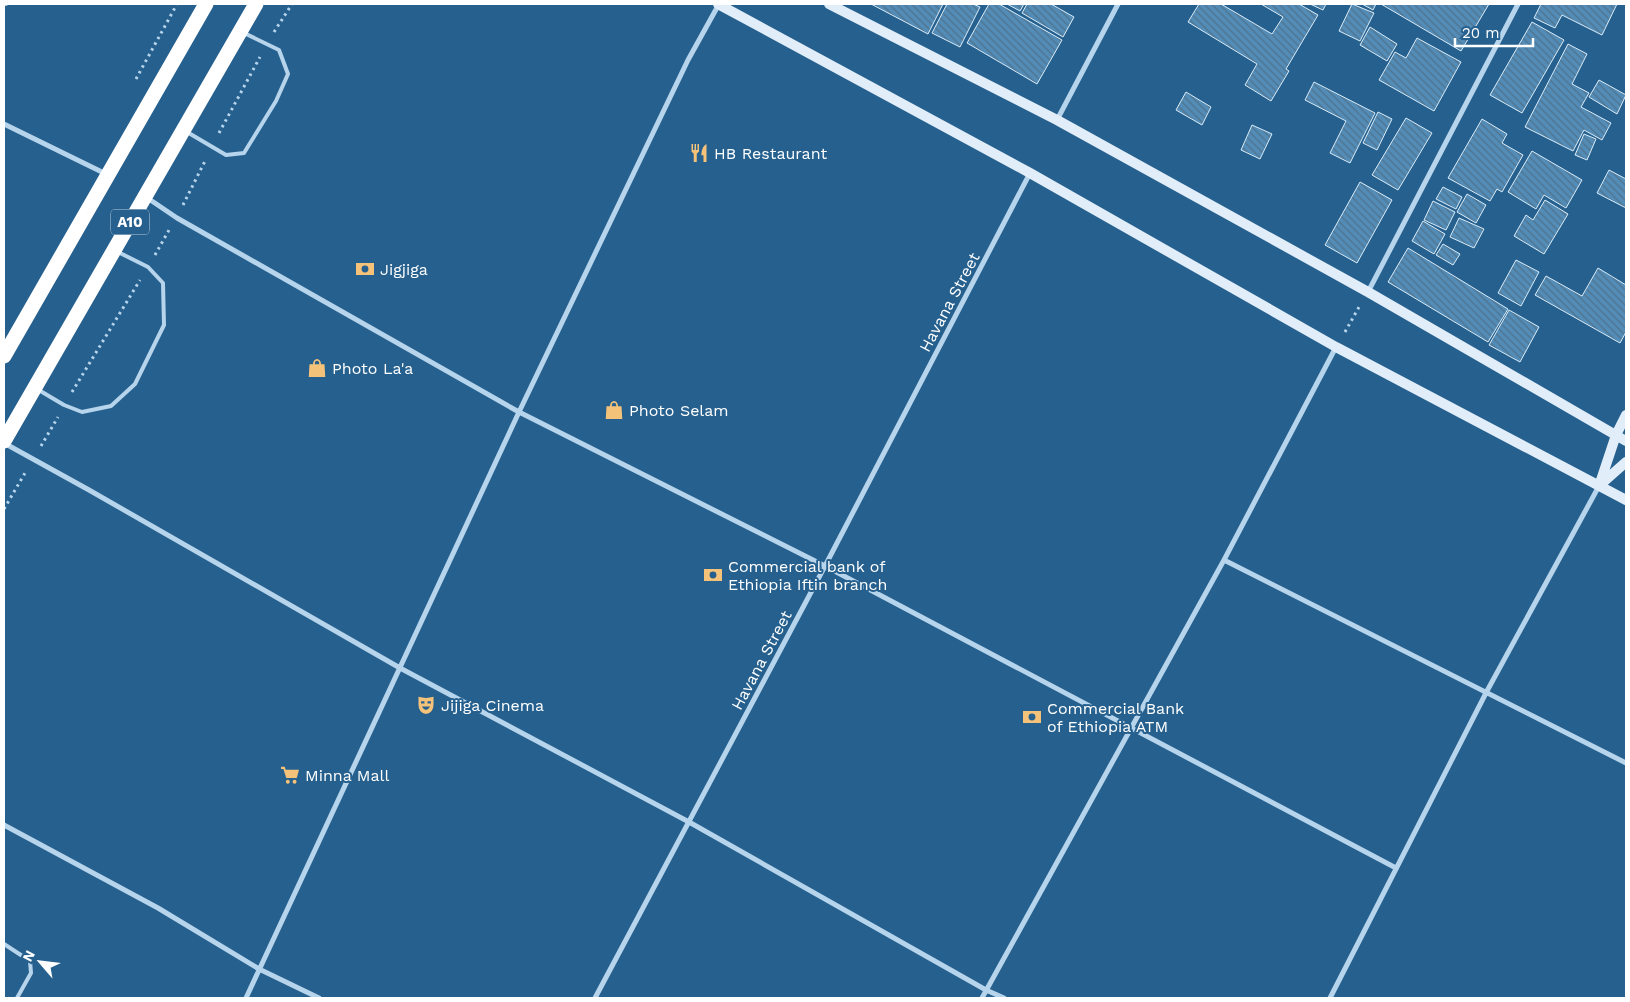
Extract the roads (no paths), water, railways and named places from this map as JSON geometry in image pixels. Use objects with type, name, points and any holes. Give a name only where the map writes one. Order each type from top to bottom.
[{"type":"highway","name":"A10","points":[[4,356],[206,4]]},
{"type":"highway","name":"A10","points":[[4,442],[256,4]]},
{"type":"main road","points":[[719,4],[1030,173],[1336,347],[1626,500]]},
{"type":"main road","points":[[828,4],[1057,120],[1368,292],[1626,441]]},
{"type":"main road","points":[[1599,486],[1616,436],[1626,415]]},
{"type":"main road","points":[[1599,486],[1626,462]]},
{"type":"street","points":[[246,998],[519,412],[688,60],[719,4]]},
{"type":"street","points":[[1057,120],[1118,4]]},
{"type":"street","points":[[1368,292],[1518,4]]},
{"type":"street","points":[[4,124],[109,175]]},
{"type":"street","name":"Havana Street","points":[[595,998],[825,566],[1030,173]]},
{"type":"street","points":[[145,197],[176,218],[519,412],[825,566],[1396,868]]},
{"type":"street","points":[[982,998],[1224,560],[1336,347]]},
{"type":"street","points":[[4,442],[400,668],[689,822],[986,990],[1004,998]]},
{"type":"street","points":[[1330,998],[1487,691],[1599,486]]},
{"type":"street","points":[[1224,560],[1487,691],[1626,763]]},
{"type":"street","points":[[4,825],[158,908],[260,970],[319,998]]},
{"type":"lane","points":[[183,130],[226,155],[244,152],[276,101],[288,74],[279,50],[240,31]]},
{"type":"lane","points":[[34,388],[64,405],[82,412],[111,406],[135,384],[164,325],[162,284],[148,267],[114,250]]},
{"type":"lane","points":[[4,944],[30,961],[31,973],[17,998]]},
{"type":"place","name":"HB Restaurant","points":[[699,153]]},
{"type":"place","name":"Jigjiga","points":[[365,269]]},
{"type":"place","name":"Photo La'a","points":[[317,368]]},
{"type":"place","name":"Photo Selam","points":[[614,410]]},
{"type":"place","name":"Commercial bank of Ethiopia Iftin branch","points":[[713,575]]},
{"type":"place","name":"Jijiga Cinema","points":[[426,705]]},
{"type":"place","name":"Commercial Bank of Ethiopia ATM","points":[[1032,717]]},
{"type":"place","name":"Minna Mall","points":[[290,775]]}]
